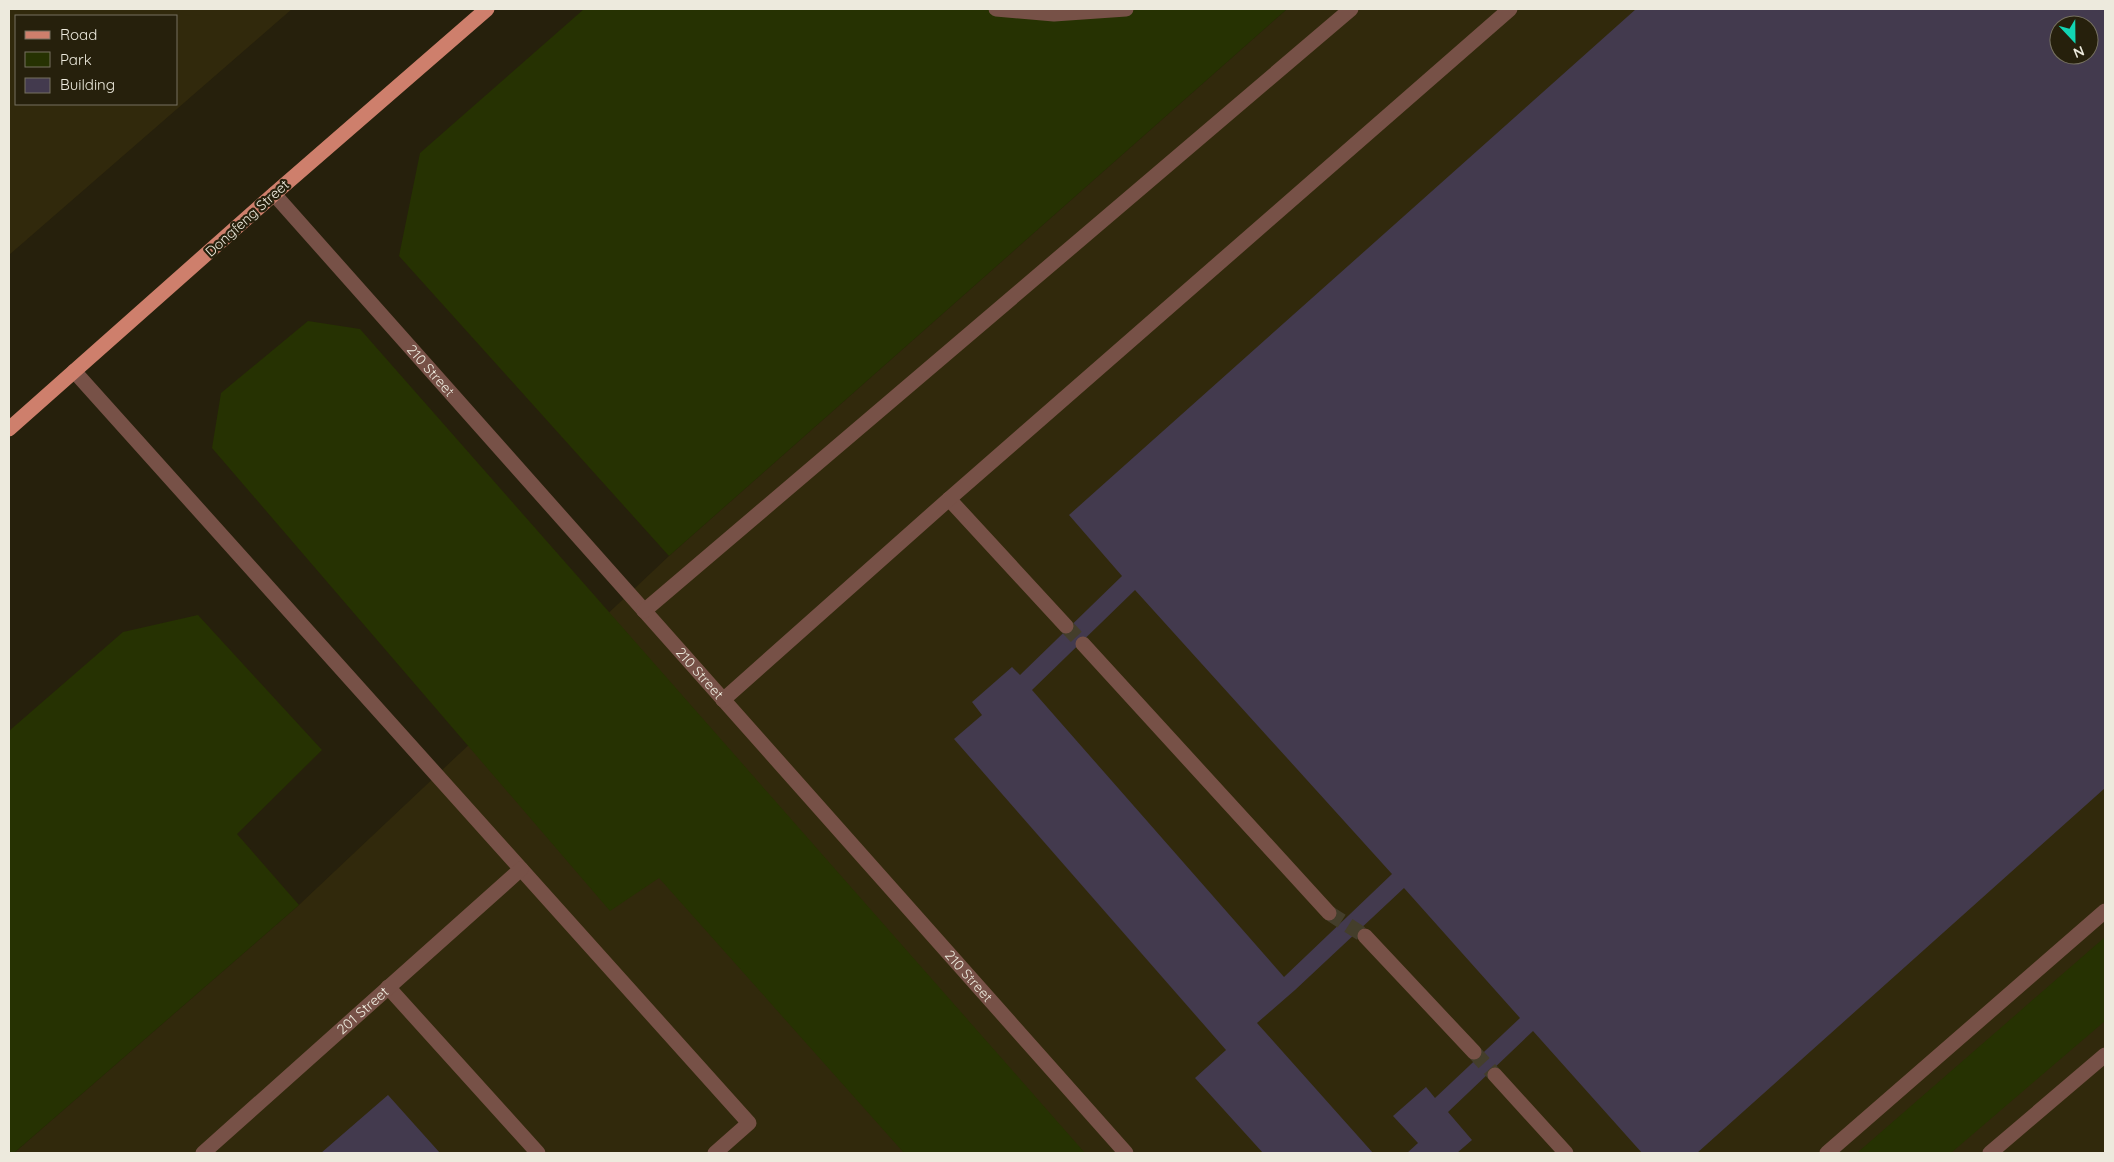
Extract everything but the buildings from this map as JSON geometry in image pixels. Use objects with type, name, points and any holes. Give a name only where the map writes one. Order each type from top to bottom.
[{"type":"main road","name":"Dongfeng Street","points":[[9,429],[274,194],[487,9]]},
{"type":"lane","points":[[996,9],[1054,14],[1126,9]]},
{"type":"lane","points":[[644,611],[1351,9]]},
{"type":"lane","points":[[723,700],[949,499],[1510,9]]},
{"type":"lane","name":"210 Street","points":[[274,194],[1126,1153]]},
{"type":"lane","points":[[74,371],[749,1123],[715,1153]]},
{"type":"lane","points":[[949,499],[1066,626]]},
{"type":"lane","points":[[1083,644],[1329,913]]},
{"type":"lane","name":"201 Street","points":[[203,1153],[521,868]]},
{"type":"lane","points":[[1828,1153],[2105,911]]},
{"type":"lane","points":[[1365,936],[1474,1052]]},
{"type":"lane","points":[[388,987],[538,1153]]},
{"type":"lane","points":[[1990,1153],[2105,1055]]},
{"type":"lane","points":[[1495,1075],[1566,1153]]},
{"type":"shaded area","points":[[9,9],[292,9],[9,255]]},
{"type":"shaded area","points":[[1287,9],[2105,9],[2105,1153],[14,1153],[299,905],[669,556]]},
{"type":"green space","points":[[584,9],[1287,9],[669,556],[399,256],[420,153]]},
{"type":"green space","points":[[308,321],[360,329],[1085,1153],[904,1153],[659,878],[610,911],[212,448],[221,393]]},
{"type":"green space","points":[[198,615],[322,750],[237,834],[299,905],[14,1153],[9,1153],[9,731],[123,632]]},
{"type":"green space","points":[[2105,937],[2105,1021],[1951,1153],[1857,1153]]},
{"type":"tunnel","points":[[1066,626],[1083,644]]},
{"type":"tunnel","points":[[1329,913],[1365,936]]},
{"type":"tunnel","points":[[1474,1052],[1495,1075]]}]
